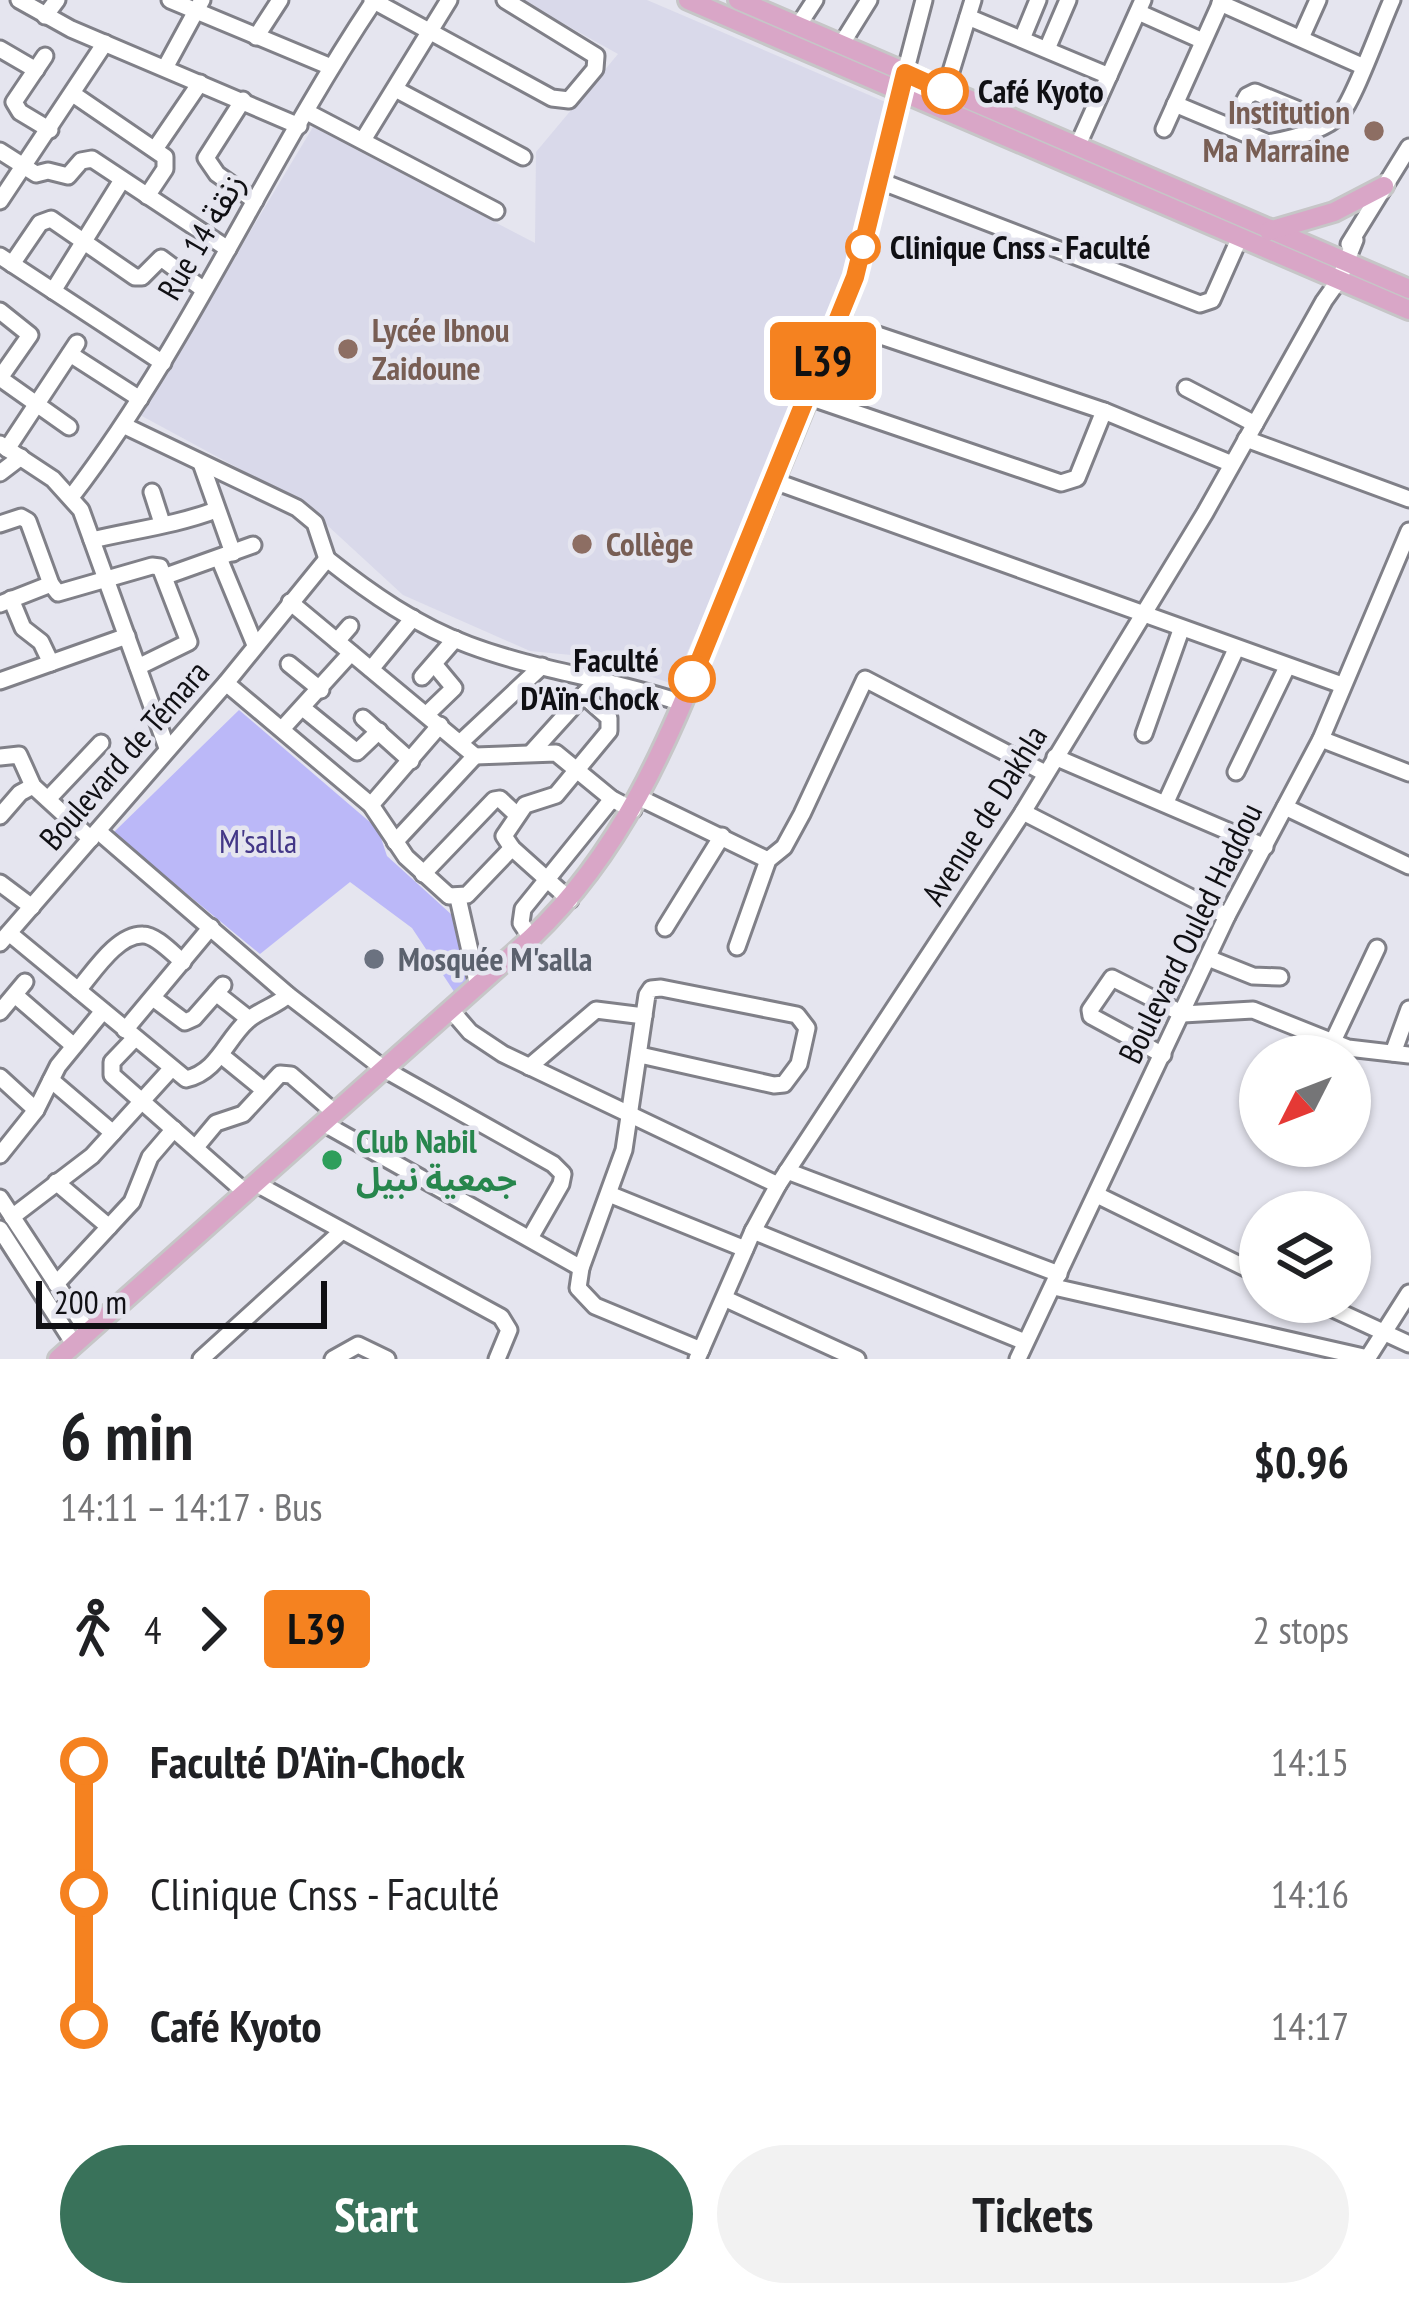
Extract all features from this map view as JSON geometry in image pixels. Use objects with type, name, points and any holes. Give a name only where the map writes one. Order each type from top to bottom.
[{"type":"main road","points":[[688,0],[902,83],[1240,237],[1409,289]]},
{"type":"main road","points":[[738,0],[761,4],[902,83],[945,91],[1269,231],[1409,310]]},
{"type":"main road","points":[[58,1359],[531,938],[570,900],[605,855],[636,804],[682,703],[809,398],[855,277],[902,83]]},
{"type":"main road","points":[[1269,231],[1334,212],[1384,186]]},
{"type":"street","points":[[20,0],[105,43],[243,100],[363,140],[496,211]]},
{"type":"street","points":[[45,16],[57,0]]},
{"type":"street","points":[[170,0],[199,5],[256,38],[331,67]]},
{"type":"street","points":[[256,38],[280,0]]},
{"type":"street","points":[[373,0],[562,102],[573,97],[598,59],[591,50],[505,0]]},
{"type":"street","name":"Rue 14 زنقة","points":[[72,496],[125,426],[373,0]]},
{"type":"street","points":[[363,140],[449,0]]},
{"type":"street","points":[[798,26],[814,0]]},
{"type":"street","points":[[841,45],[869,0]]},
{"type":"street","points":[[902,83],[924,0]]},
{"type":"street","points":[[1022,39],[1038,0]]},
{"type":"street","points":[[1047,50],[1068,0]]},
{"type":"street","points":[[1301,38],[1318,0]]},
{"type":"street","points":[[1175,104],[1268,143],[1328,122],[1342,111],[1392,0]]},
{"type":"street","points":[[1164,129],[1221,2],[1362,66]]},
{"type":"street","points":[[165,68],[199,5]]},
{"type":"street","points":[[1077,147],[1141,6],[1203,41]]},
{"type":"street","points":[[945,91],[971,8],[1022,39],[1108,76]]},
{"type":"street","points":[[0,201],[105,43]]},
{"type":"street","points":[[0,49],[40,63],[14,102],[20,112],[50,130]]},
{"type":"street","points":[[155,149],[200,82]]},
{"type":"street","points":[[397,90],[523,157]]},
{"type":"street","points":[[1230,127],[1247,97],[1255,92],[1328,122]]},
{"type":"street","points":[[73,94],[155,149],[167,163],[147,196]]},
{"type":"street","points":[[243,100],[206,158],[217,174],[255,201]]},
{"type":"street","points":[[1340,270],[1409,147]]},
{"type":"street","points":[[0,152],[35,174],[48,171],[66,176],[87,158],[228,249]]},
{"type":"street","points":[[53,291],[122,180]]},
{"type":"street","points":[[880,181],[1200,304],[1212,300],[1240,237]]},
{"type":"street","points":[[163,363],[6,260],[47,219],[135,277],[142,278],[161,258],[204,290]]},
{"type":"street","name":"Avenue de Dakhla","points":[[699,1355],[753,1231],[783,1178],[1023,812],[1143,617],[1340,270]]},
{"type":"street","points":[[0,311],[30,335],[3,378],[69,427]]},
{"type":"street","points":[[838,322],[1104,411],[1232,464]]},
{"type":"street","points":[[0,473],[9,450],[74,349],[140,400]]},
{"type":"street","points":[[1186,388],[1251,431],[1409,499]]},
{"type":"street","points":[[809,398],[1061,484],[1072,483],[1080,475],[1104,411]]},
{"type":"street","points":[[125,426],[309,516],[320,533],[327,560],[413,618],[455,639],[682,703]]},
{"type":"street","points":[[9,450],[72,496],[167,748]]},
{"type":"street","points":[[201,463],[255,645]]},
{"type":"street","points":[[774,481],[1342,686]]},
{"type":"street","points":[[152,492],[162,523]]},
{"type":"street","points":[[92,540],[181,523],[216,510]]},
{"type":"street","points":[[0,524],[21,517],[28,521],[51,584],[64,593],[157,566],[166,576],[190,642],[138,668]]},
{"type":"street","name":"Boulevard Ouled Haddou","points":[[1018,1359],[1227,916],[1321,739],[1409,531]]},
{"type":"street","points":[[166,576],[253,545]]},
{"type":"street","name":"Boulevard de Témara","points":[[4,938],[327,560]]},
{"type":"street","points":[[51,584],[6,601],[51,663]]},
{"type":"street","points":[[290,602],[475,756]]},
{"type":"street","points":[[371,669],[413,618]]},
{"type":"street","points":[[337,641],[350,626]]},
{"type":"street","points":[[1144,734],[1181,630]]},
{"type":"street","points":[[0,681],[127,636]]},
{"type":"street","points":[[422,677],[455,639]]},
{"type":"street","points":[[1166,802],[1236,649]]},
{"type":"street","points":[[282,729],[351,653]]},
{"type":"street","points":[[289,664],[321,690]]},
{"type":"street","points":[[371,806],[411,761],[454,688],[434,664]]},
{"type":"street","points":[[460,742],[542,666]]},
{"type":"street","points":[[1236,772],[1287,667]]},
{"type":"street","points":[[532,753],[598,678]]},
{"type":"street","points":[[737,947],[768,860],[784,847],[802,814],[860,682],[866,679],[1046,773]]},
{"type":"street","points":[[226,683],[371,806],[395,842],[449,896],[465,894],[512,848]]},
{"type":"street","points":[[511,809],[556,795],[604,736],[611,722],[584,695]]},
{"type":"street","points":[[304,709],[357,752],[379,731]]},
{"type":"street","points":[[363,718],[411,761]]},
{"type":"street","points":[[1321,739],[1409,772]]},
{"type":"street","points":[[48,800],[101,742]]},
{"type":"street","points":[[395,842],[475,756],[556,753],[612,799],[722,836],[768,860]]},
{"type":"street","points":[[3,756],[19,755],[33,786],[48,800],[384,1069],[561,1172],[561,1184],[530,1238]]},
{"type":"street","points":[[1055,757],[1265,847]]},
{"type":"street","points":[[0,816],[33,786]]},
{"type":"street","points":[[424,874],[492,801],[498,799],[511,809]]},
{"type":"street","points":[[531,938],[521,923],[523,909],[612,799]]},
{"type":"street","points":[[1285,807],[1409,866]]},
{"type":"street","points":[[511,809],[504,832],[512,848],[570,900]]},
{"type":"street","points":[[1023,812],[1227,916]]},
{"type":"street","points":[[665,928],[722,836]]},
{"type":"street","points":[[0,883],[32,907]]},
{"type":"street","points":[[465,894],[478,986]]},
{"type":"street","points":[[211,926],[153,998],[110,1070],[141,1102],[250,1188],[342,1231],[500,1317],[509,1330],[497,1359]]},
{"type":"street","points":[[78,990],[110,953],[139,935],[149,936],[183,962]]},
{"type":"street","points":[[4,938],[78,990],[176,1073],[193,1078],[256,1016],[288,995]]},
{"type":"street","points":[[1336,1035],[1376,948]]},
{"type":"street","points":[[1208,958],[1253,976],[1280,977]]},
{"type":"street","points":[[1162,1055],[1094,1019],[1090,1010],[1112,978],[1183,1014],[1253,1010],[1298,1025],[1311,1035]]},
{"type":"street","points":[[0,1012],[20,988],[74,1046]]},
{"type":"street","points":[[640,1055],[784,1084],[794,1075],[807,1037],[806,1022],[796,1015],[661,988],[648,992],[630,1114],[609,1194],[581,1268],[579,1292],[595,1306],[699,1355]]},
{"type":"street","points":[[153,998],[185,1022],[220,989],[256,1016]]},
{"type":"street","points":[[1371,1052],[1401,1054],[1409,1009]]},
{"type":"street","points":[[451,1010],[483,1043],[630,1114],[783,1178],[1056,1281],[1367,1359],[1409,1293]]},
{"type":"street","points":[[529,1066],[596,1010],[644,1016]]},
{"type":"street","points":[[0,1155],[103,1011]]},
{"type":"street","points":[[221,1055],[264,1090]]},
{"type":"street","points":[[6,1223],[74,1172],[176,1073]]},
{"type":"street","points":[[196,1147],[217,1123],[243,1114],[277,1076],[287,1074],[329,1118],[581,1268]]},
{"type":"street","points":[[0,1077],[36,1110]]},
{"type":"street","points":[[51,1080],[113,1133]]},
{"type":"street","points":[[56,1284],[132,1202],[151,1157],[174,1129]]},
{"type":"street","points":[[56,1182],[109,1227]]},
{"type":"street","points":[[609,1194],[745,1249]]},
{"type":"street","points":[[1097,1195],[1239,1265]]},
{"type":"street","points":[[0,1198],[6,1223],[81,1338]]},
{"type":"street","points":[[6,1223],[56,1284],[81,1338]]},
{"type":"street","points":[[201,1359],[342,1231]]},
{"type":"street","points":[[753,1231],[1025,1342]]},
{"type":"street","points":[[726,1299],[856,1359]]},
{"type":"street","points":[[1367,1323],[1409,1344]]},
{"type":"street","points":[[333,1359],[358,1345],[387,1359]]},
{"type":"shaded area","points":[[521,0],[647,0],[890,104],[842,287],[759,493],[673,684],[592,657],[530,651],[403,595],[303,503],[140,415],[313,127],[535,243],[536,152],[618,54]]},
{"type":"green space","name":"M'salla","points":[[239,710],[378,829],[387,856],[452,915],[471,980],[455,993],[412,928],[350,882],[260,954],[113,833]]},
{"type":"bus line","name":"L39","points":[[692,679],[855,277],[905,73],[945,91]]},
{"type":"place","name":"Café Kyoto","points":[[945,91]]},
{"type":"place","name":"Institution Ma Marraine","points":[[1374,131]]},
{"type":"place","name":"Clinique Cnss - Faculté","points":[[863,247]]},
{"type":"place","name":"Lycée Ibnou Zaidoune","points":[[348,349]]},
{"type":"place","name":"Collège","points":[[582,544]]},
{"type":"place","name":"Faculté D'Aïn-Chock","points":[[692,679]]},
{"type":"place","name":"Mosquée M'salla","points":[[374,959]]},
{"type":"place","name":"Club Nabil جمعية نبيل","points":[[332,1160]]}]
